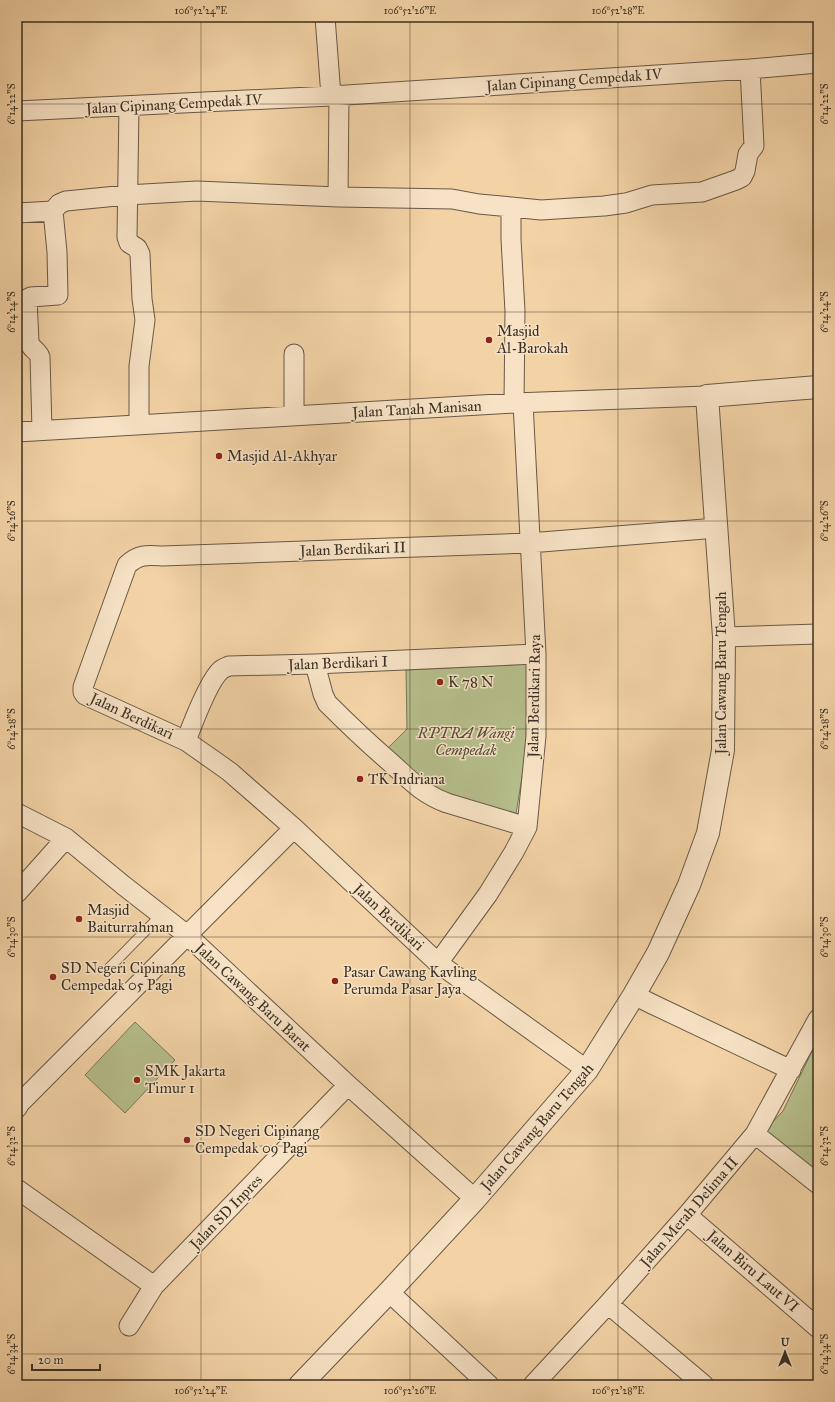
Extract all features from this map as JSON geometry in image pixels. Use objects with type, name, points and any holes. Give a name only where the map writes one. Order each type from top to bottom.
[{"type":"street","points":[[325,17],[335,95],[338,197]]},
{"type":"street","name":"Jalan Cipinang Cempedak IV","points":[[17,111],[335,95],[750,69],[818,63]]},
{"type":"street","points":[[42,430],[40,357],[38,353],[30,346],[29,342],[27,299],[31,297],[58,295],[54,211],[59,204],[66,201],[127,195],[197,191],[338,197],[452,199],[479,204],[541,210],[611,205],[626,203],[652,195],[702,192],[736,180],[742,177],[745,171],[748,154],[754,146],[750,69]]},
{"type":"street","points":[[129,106],[127,237],[128,243],[137,248],[140,254],[142,299],[145,320],[139,366],[139,425]]},
{"type":"street","name":"Jalan Berdikari Raya","points":[[438,963],[488,894],[514,852],[527,827],[536,736],[536,654],[518,403],[511,207]]},
{"type":"street","points":[[17,213],[54,211]]},
{"type":"street","points":[[294,354],[294,416]]},
{"type":"street","name":"Jalan Tanah Manisan","points":[[17,432],[518,403],[707,396],[818,387]]},
{"type":"street","name":"Jalan Cawang Baru Tengah","points":[[300,1385],[475,1199],[588,1070],[634,995],[661,946],[689,885],[708,833],[723,750],[724,637],[707,396]]},
{"type":"street","name":"Jalan Berdikari II","points":[[83,692],[83,687],[127,565],[134,559],[146,555],[162,556],[529,543],[717,528]]},
{"type":"street","points":[[724,637],[818,634]]},
{"type":"street","name":"Jalan Berdikari I","points":[[186,741],[207,693],[221,669],[230,666],[315,664],[536,654]]},
{"type":"street","points":[[315,664],[327,703],[422,791],[435,799],[527,827]]},
{"type":"street","name":"Jalan Berdikari","points":[[83,692],[88,696],[186,741],[230,772],[294,828],[438,963],[588,1070]]},
{"type":"street","name":"Jalan Cawang Baru Barat","points":[[17,813],[66,838],[187,935],[348,1085],[475,1199]]},
{"type":"street","points":[[17,1108],[20,1103],[294,828]]},
{"type":"street","points":[[17,893],[66,838]]},
{"type":"street","points":[[634,995],[791,1070]]},
{"type":"street","name":"Jalan Merah Delima II","points":[[533,1385],[608,1304],[687,1215],[755,1134],[818,1020]]},
{"type":"street","name":"Jalan SD Inpres","points":[[129,1326],[154,1286],[348,1085]]},
{"type":"street","points":[[755,1134],[818,1184]]},
{"type":"street","points":[[17,1188],[154,1286]]},
{"type":"street","name":"Jalan Biru Laut VI","points":[[687,1215],[818,1328]]},
{"type":"street","points":[[389,1292],[489,1385]]},
{"type":"street","points":[[608,1304],[704,1385]]},
{"type":"lane","points":[[109,968],[161,915]]},
{"type":"green space","name":"RPTRA Wangi Cempedak","points":[[527,664],[526,752],[515,820],[434,795],[384,752],[407,729],[406,670]]},
{"type":"green space","points":[[135,1022],[175,1060],[125,1113],[85,1075]]},
{"type":"green space","points":[[818,1039],[818,1177],[765,1130],[783,1111]]},
{"type":"place","name":"Masjid Al-Barokah","points":[[489,340]]},
{"type":"place","name":"Masjid Al-Akhyar","points":[[219,456]]},
{"type":"place","name":"K 78 N","points":[[440,682]]},
{"type":"place","name":"TK Indriana","points":[[360,779]]},
{"type":"place","name":"Masjid Baiturrahman","points":[[79,919]]},
{"type":"place","name":"SD Negeri Cipinang Cempedak 05 Pagi","points":[[53,977]]},
{"type":"place","name":"Pasar Cawang Kavling Perumda Pasar Jaya","points":[[335,981]]},
{"type":"place","name":"SMK Jakarta Timur 1","points":[[137,1080]]},
{"type":"place","name":"SD Negeri Cipinang Cempedak 09 Pagi","points":[[187,1140]]}]
